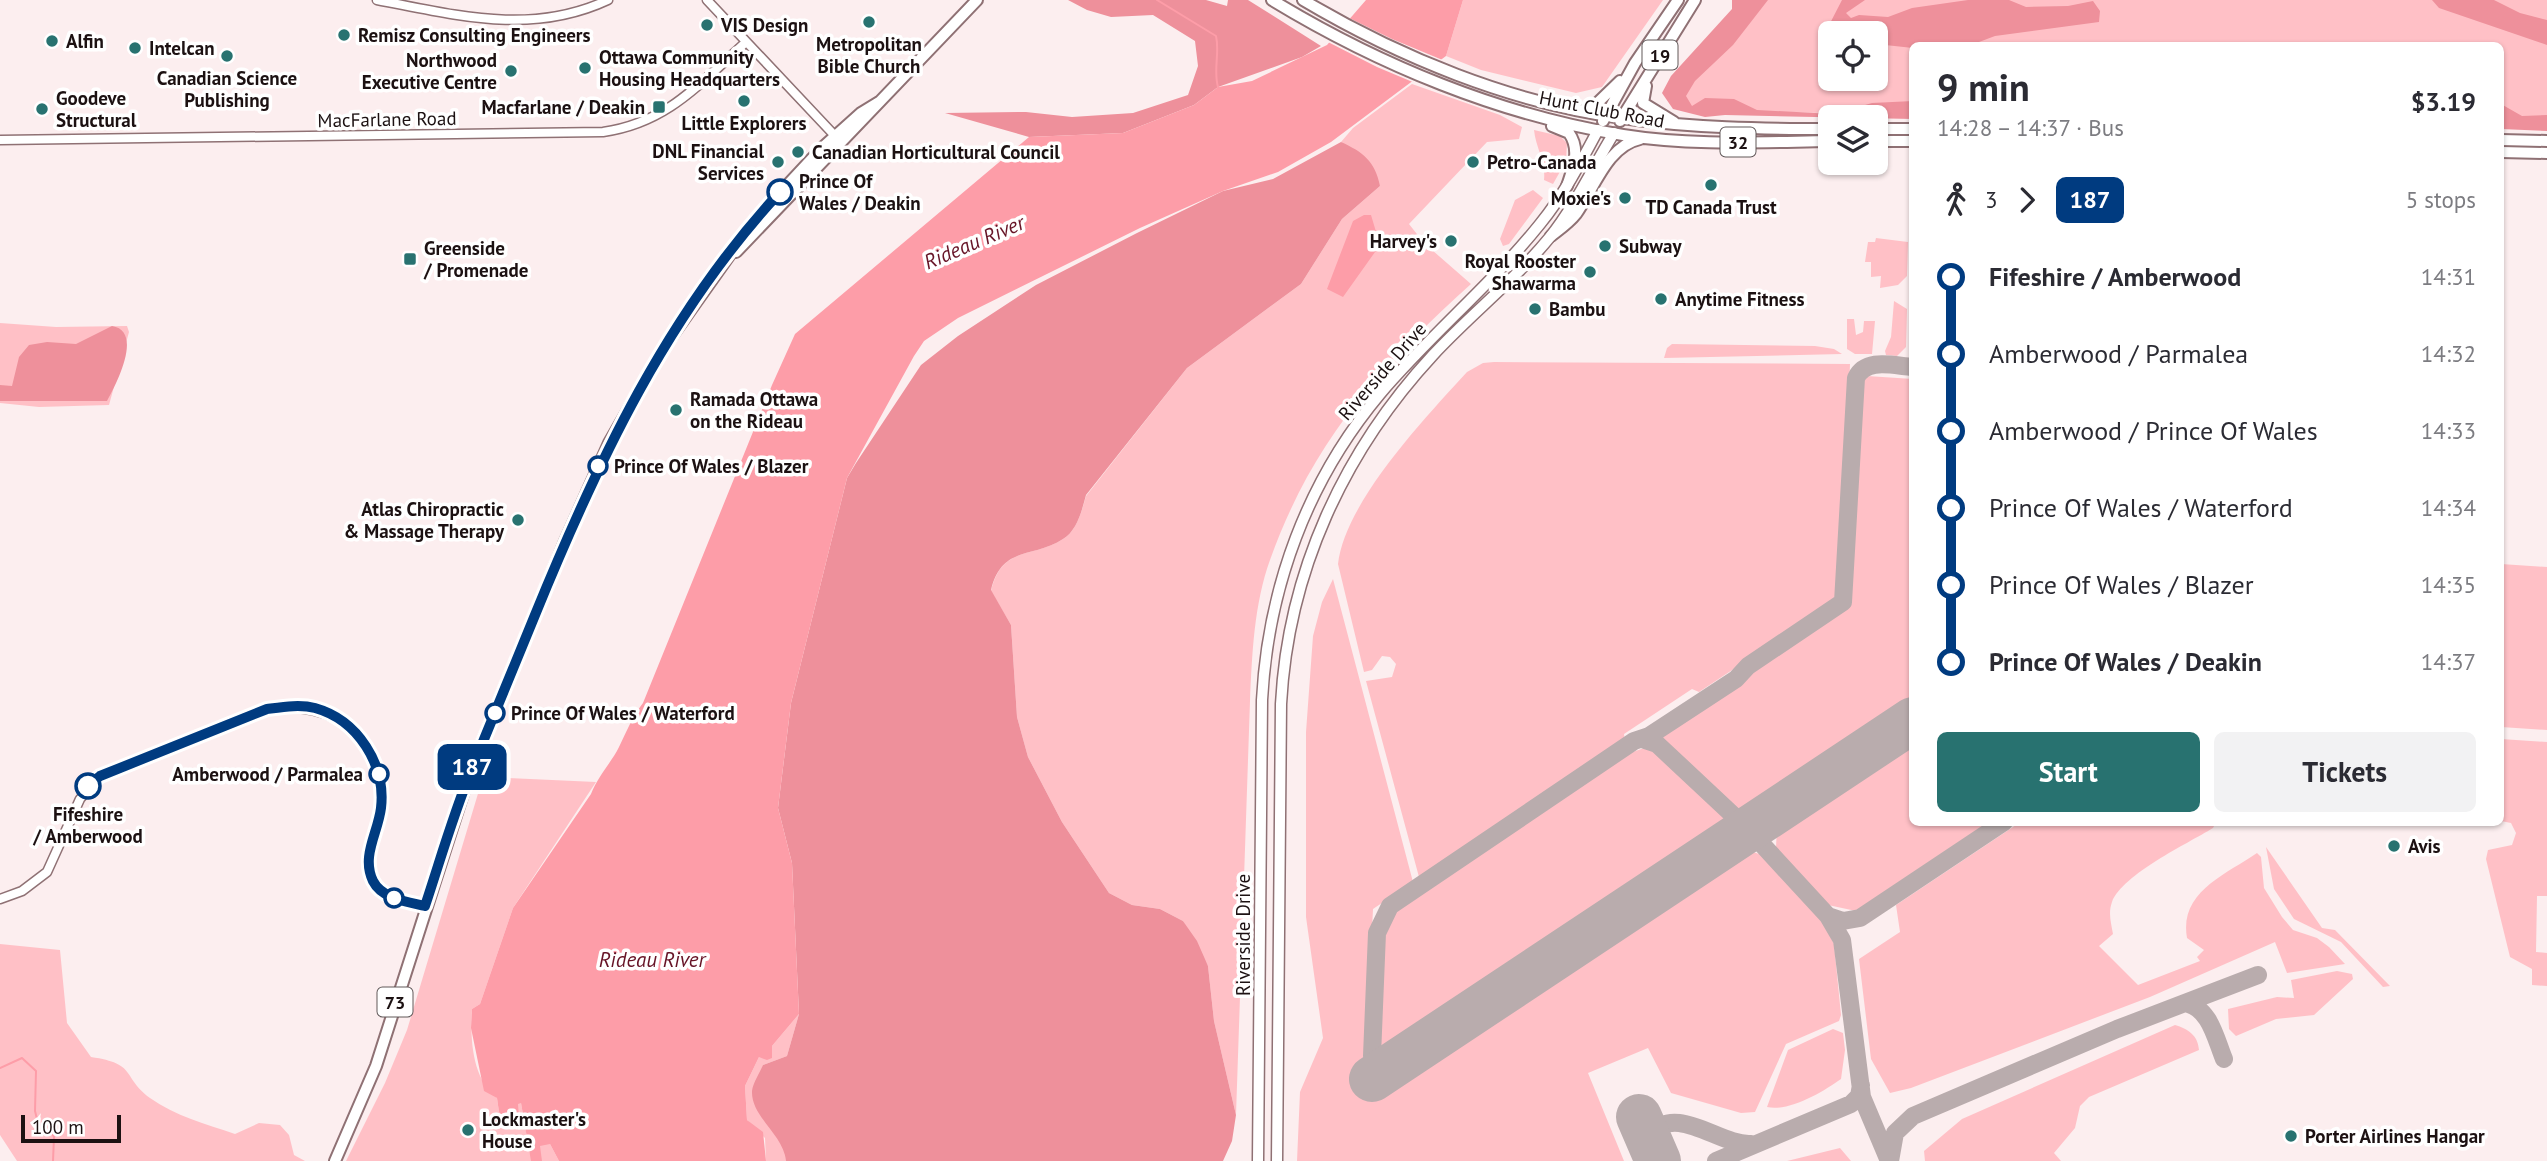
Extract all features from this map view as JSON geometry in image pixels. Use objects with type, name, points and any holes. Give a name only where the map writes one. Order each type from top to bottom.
[{"type":"main road","name":"Hunt Club Road","points":[[1303,0],[1388,44],[1494,86],[1588,112],[1680,125],[1818,129]]},
{"type":"main road","name":"Riverside Drive","points":[[1258,1161],[1262,701],[1268,638],[1279,589],[1310,501],[1355,427],[1395,377],[1538,226],[1567,186],[1636,63],[1678,0]]},
{"type":"main road","name":"Riverside Drive","points":[[1277,1161],[1281,704],[1286,648],[1297,594],[1322,524],[1364,446],[1427,361],[1551,236],[1695,0]]},
{"type":"main road","name":"73","points":[[335,1161],[376,1066],[470,772],[604,454],[644,378],[724,263],[838,140],[879,102],[976,1]]},
{"type":"main road","name":"Hunt Club Road","points":[[1274,1],[1377,56],[1490,101],[1528,113],[1598,130],[1646,137],[1720,142],[1818,141]]},
{"type":"main road","points":[[1588,112],[1636,63]]},
{"type":"main road","points":[[1654,66],[1643,103],[1680,125]]},
{"type":"main road","points":[[1528,113],[1573,137],[1576,157],[1567,186]]},
{"type":"main road","points":[[1888,129],[1909,129]]},
{"type":"main road","points":[[1551,236],[1576,214],[1617,150],[1627,143],[1646,137]]},
{"type":"main road","points":[[2504,140],[2547,141]]},
{"type":"main road","points":[[1888,141],[1909,141]]},
{"type":"main road","points":[[2504,152],[2547,153]]},
{"type":"main road","points":[[1507,261],[1518,271]]},
{"type":"street","points":[[377,0],[475,18],[516,22],[565,15],[608,0]]},
{"type":"street","points":[[707,0],[838,140]]},
{"type":"street","name":"MacFarlane Road","points":[[0,140],[603,132],[627,128],[653,119],[673,106],[745,43]]},
{"type":"street","points":[[0,899],[22,891],[47,872],[80,799],[88,786],[100,776],[267,709],[285,706],[315,708],[329,714],[354,731],[365,744],[374,761],[381,788],[381,811],[369,855],[369,871],[374,885],[396,899],[425,906]]},
{"type":"shaded area","points":[[1068,0],[1206,0],[1227,6],[1228,0],[1248,0],[1321,46],[1302,57],[1218,87],[1194,105],[1123,133],[1029,137],[945,113],[1026,112],[1072,117],[1133,113],[1188,95],[1198,66],[1195,41],[1153,15],[1111,17],[1087,10]]},
{"type":"shaded area","points":[[1463,0],[1663,0],[1602,87],[1576,93],[1481,70],[1446,56]]},
{"type":"shaded area","points":[[1732,0],[1768,0],[1733,45],[1695,81],[1686,96],[1692,106],[1705,98],[1734,99],[1757,110],[1818,113],[1818,117],[1705,117],[1673,109],[1662,93],[1671,76],[1732,9]]},
{"type":"shaded area","points":[[1746,0],[2547,0],[2547,129],[2504,128],[2504,42],[1909,42],[1909,115],[1888,114],[1888,105],[1818,105],[1818,113],[1695,110],[1669,97]]},
{"type":"shaded area","points":[[1842,0],[1865,0],[1846,13],[1851,18],[1859,15],[1888,17],[1912,8],[1968,0],[2009,0],[2026,7],[2068,6],[2093,1],[2100,11],[2099,22],[1995,36],[1979,42],[1909,42],[1909,48],[1888,45],[1888,21],[1831,21]]},
{"type":"shaded area","points":[[2432,0],[2494,0],[2520,13],[2547,20],[2547,45],[2439,8]]},
{"type":"shaded area","points":[[1412,84],[1500,115],[1522,127],[1519,139],[1487,142],[1409,224],[1424,243],[1471,284],[1378,376],[1328,442],[1287,518],[1265,577],[1257,612],[1252,666],[1236,1115],[1214,1021],[1208,966],[1183,921],[1160,909],[1132,905],[1109,893],[1062,822],[1028,757],[1017,717],[1011,625],[991,591],[1002,566],[1010,560],[1051,545],[1072,531],[1086,496],[1187,368],[1301,284],[1342,219],[1380,186],[1360,157],[1341,142],[1353,128]]},
{"type":"shaded area","points":[[1909,101],[1909,119],[1888,118],[1888,105],[1865,105]]},
{"type":"shaded area","points":[[2504,106],[2522,116],[2547,115],[2547,131],[2504,129]]},
{"type":"shaded area","points":[[1534,130],[1560,136],[1567,143],[1566,161],[1553,184],[1544,180],[1544,167]]},
{"type":"shaded area","points":[[1341,142],[1367,158],[1375,170],[1380,186],[1342,219],[1301,284],[1187,368],[1086,495],[1072,531],[1051,545],[1010,559],[996,576],[991,590],[1011,625],[1017,717],[1028,757],[1062,822],[1109,893],[1132,905],[1160,909],[1183,921],[1197,941],[1208,966],[1214,1021],[1236,1115],[1232,1141],[1223,1161],[786,1161],[780,1143],[757,1109],[752,1091],[763,1065],[787,1056],[799,1014],[792,863],[778,808],[791,703],[847,478],[921,365],[958,336],[1036,285],[1137,233],[1223,191],[1273,179]]},
{"type":"shaded area","points":[[1533,190],[1543,198],[1509,244],[1503,246],[1500,239],[1515,200]]},
{"type":"shaded area","points":[[1876,238],[1908,242],[1907,276],[1898,285],[1880,288],[1881,276],[1871,277],[1871,262],[1865,262],[1868,242],[1875,242]]},
{"type":"shaded area","points":[[1894,301],[1907,309],[1906,347],[1897,356],[1886,355],[1885,351],[1891,337]]},
{"type":"shaded area","points":[[1847,319],[1854,319],[1856,335],[1863,332],[1864,321],[1875,321],[1872,354],[1855,354],[1847,349]]},
{"type":"shaded area","points":[[0,323],[56,327],[127,326],[129,332],[109,405],[39,407],[0,403]]},
{"type":"shaded area","points":[[112,326],[121,330],[126,338],[127,348],[121,372],[107,401],[0,401],[0,385],[12,386],[19,357],[29,345],[47,342],[76,344]]},
{"type":"shaded area","points":[[1672,344],[1815,346],[1834,349],[1842,354],[1664,358],[1667,348]]},
{"type":"shaded area","points":[[1483,363],[1850,364],[1842,588],[1836,601],[1699,692],[1692,689],[1624,734],[1625,742],[1419,877],[1366,681],[1392,677],[1396,664],[1390,657],[1382,656],[1372,670],[1364,672],[1338,564],[1355,514],[1389,462],[1467,372]]},
{"type":"shaded area","points":[[1867,376],[1909,379],[1909,708],[1748,813],[1735,809],[1663,741],[1663,733],[1851,604],[1860,384]]},
{"type":"shaded area","points":[[2504,564],[2547,567],[2547,730],[2504,727]]},
{"type":"shaded area","points":[[1333,579],[1413,882],[1373,909],[1365,1071],[1378,1090],[1741,848],[1765,856],[1821,918],[1834,944],[1841,1015],[1839,1021],[1786,1044],[1755,1112],[1741,1113],[1671,1093],[1648,1048],[1588,1073],[1624,1161],[1297,1161],[1300,1092],[1323,1038],[1306,917],[1306,732],[1313,636],[1322,602]]},
{"type":"shaded area","points":[[1909,737],[1909,826],[1987,826],[1856,911],[1828,905],[1776,848],[1777,825]]},
{"type":"shaded area","points":[[2504,739],[2547,742],[2547,896],[2537,896],[2536,952],[2547,953],[2547,986],[2532,985],[2532,969],[2510,957],[2486,859],[2488,850],[2512,845],[2516,833],[2511,823],[2504,822]]},
{"type":"shaded area","points":[[1650,746],[1725,815],[1731,826],[1386,1057],[1376,1049],[1382,935],[1397,907],[1624,755]]},
{"type":"shaded area","points":[[483,777],[596,782],[513,908],[480,1004],[472,1009],[474,1058],[482,1080],[497,1098],[499,1112],[514,1118],[518,1103],[521,1103],[530,1154],[542,1144],[550,1144],[559,1161],[346,1161],[385,1083],[407,1030]]},
{"type":"shaded area","points":[[2014,826],[2214,826],[2142,870],[2118,891],[2110,910],[2113,934],[2099,946],[2138,985],[2200,961],[2197,957],[2204,950],[2187,938],[2186,922],[2190,908],[2207,886],[2257,853],[2261,857],[2264,888],[2282,917],[2293,930],[2317,938],[2345,964],[2287,973],[2275,942],[2150,997],[1911,1088],[1890,1093],[1871,1059],[1859,959],[1900,932],[1896,905]]},
{"type":"shaded area","points":[[2266,847],[2322,928],[2335,930],[2390,986],[2383,987],[2341,942],[2294,919],[2274,889]]},
{"type":"shaded area","points":[[0,944],[60,950],[67,1023],[91,1057],[123,1067],[150,1098],[180,1115],[202,1123],[235,1134],[259,1123],[280,1125],[289,1135],[294,1155],[305,1161],[17,1161],[0,1135]]},
{"type":"shaded area","points":[[2337,971],[2352,974],[2353,979],[2314,1015],[2276,1019],[2236,1036],[2229,1029],[2228,1009],[2277,997],[2294,998],[2291,980]]},
{"type":"shaded area","points":[[799,1014],[787,1056],[763,1065],[756,1106],[785,1148],[786,1161],[766,1161],[765,1138],[747,1120],[745,1086],[759,1057],[772,1053],[772,1046]]},
{"type":"shaded area","points":[[2175,1025],[2192,1033],[2199,1050],[2089,1097],[2080,1106],[2075,1128],[2054,1153],[2061,1161],[1925,1161],[1924,1151],[1962,1119]]},
{"type":"shaded area","points":[[1833,1029],[1843,1033],[1845,1050],[1841,1079],[1795,1104],[1767,1107],[1788,1050]]},
{"type":"shaded area","points":[[1840,1148],[1851,1161],[1787,1161]]},
{"type":"water","name":"Rideau River","points":[[1366,0],[1463,0],[1446,56],[1331,142],[1278,172],[1223,191],[1140,228],[958,318],[924,341],[847,478],[791,703],[778,808],[792,863],[799,1014],[772,1046],[772,1058],[767,1060],[759,1057],[745,1086],[747,1120],[763,1132],[766,1161],[559,1161],[550,1144],[540,1146],[542,1161],[531,1161],[521,1103],[518,1104],[519,1118],[504,1117],[499,1112],[497,1098],[484,1091],[471,1028],[472,1009],[480,1004],[513,908],[591,794],[643,703],[795,334],[1029,137],[1123,133],[1194,105],[1218,87],[1252,81],[1327,45]]},
{"type":"water","points":[[1364,215],[1371,215],[1380,245],[1343,297],[1327,289],[1353,221]]},
{"type":"pier","points":[[1347,17],[1445,61],[1415,83],[1377,67],[1326,41]]},
{"type":"waterway","points":[[1157,0],[1216,36],[1218,87]]},
{"type":"waterway","points":[[0,1068],[22,1058],[36,1071],[35,1111],[37,1119],[50,1129],[54,1137],[53,1161]]},
{"type":"taxiway","points":[[1432,1037],[1387,1065],[1377,1062],[1372,1056],[1377,933],[1390,906],[1634,741],[1649,736],[1736,679],[1748,666],[1843,602],[1856,378],[1866,367],[1873,365],[1909,367]]},
{"type":"taxiway","points":[[1642,739],[1657,744],[1735,817],[1744,821],[1764,817],[1811,785]]},
{"type":"taxiway","points":[[1804,794],[1828,778]]},
{"type":"taxiway","points":[[1828,916],[1843,921],[1860,918],[1998,826]]},
{"type":"taxiway","points":[[1676,879],[1726,845],[1747,839],[1758,840],[1828,916],[1842,940],[1862,1097],[1889,1161]]},
{"type":"taxiway","points":[[1890,1161],[1895,1133],[1913,1116],[2117,1029],[2258,975]]},
{"type":"taxiway","points":[[2185,1003],[2206,1017],[2224,1059]]},
{"type":"taxiway","points":[[1716,1161],[1851,1104],[1859,1096],[1861,1085]]},
{"type":"taxiway","points":[[1644,1161],[1644,1147],[1650,1134],[1661,1126],[1673,1123],[1686,1124],[1726,1139],[1751,1144]]},
{"type":"runway","points":[[1372,1079],[1909,723]]},
{"type":"runway","points":[[1639,1117],[1658,1161]]},
{"type":"bus line","name":"187","points":[[88,786],[100,776],[267,709],[285,706],[315,708],[343,722],[354,731],[365,744],[378,772],[381,810],[368,864],[374,885],[396,899],[425,906],[470,772],[566,539],[609,443],[644,378],[690,308],[753,222],[780,192]]},
{"type":"place","name":"Metropolitan Bible Church","points":[[869,22]]},
{"type":"place","name":"VIS Design","points":[[707,25]]},
{"type":"place","name":"Remisz Consulting Engineers","points":[[344,35]]},
{"type":"place","name":"Alfin","points":[[52,41]]},
{"type":"place","name":"Intelcan","points":[[135,48]]},
{"type":"place","name":"Canadian Science Publishing","points":[[227,56]]},
{"type":"place","name":"Ottawa Community Housing Headquarters","points":[[585,68]]},
{"type":"place","name":"Northwood Executive Centre","points":[[511,71]]},
{"type":"place","name":"Little Explorers","points":[[744,101]]},
{"type":"place","name":"Macfarlane / Deakin","points":[[659,107]]},
{"type":"place","name":"Goodeve Structural","points":[[42,109]]},
{"type":"place","name":"Canadian Horticultural Council","points":[[798,152]]},
{"type":"place","name":"DNL Financial Services","points":[[778,162]]},
{"type":"place","name":"Petro-Canada","points":[[1473,162]]},
{"type":"place","name":"TD Canada Trust","points":[[1711,185]]},
{"type":"place","name":"Prince Of Wales / Deakin","points":[[780,192]]},
{"type":"place","name":"Moxie's","points":[[1625,198]]},
{"type":"place","name":"Harvey's","points":[[1451,241]]},
{"type":"place","name":"Subway","points":[[1605,246]]},
{"type":"place","name":"Greenside / Promenade","points":[[410,259]]},
{"type":"place","name":"Royal Rooster Shawarma","points":[[1590,272]]},
{"type":"place","name":"Anytime Fitness","points":[[1661,299]]},
{"type":"place","name":"Bambu","points":[[1535,309]]},
{"type":"place","name":"Ramada Ottawa on the Rideau","points":[[676,410]]},
{"type":"place","name":"Prince Of Wales / Blazer","points":[[598,466]]},
{"type":"place","name":"Atlas Chiropractic & Massage Therapy","points":[[518,520]]},
{"type":"place","name":"Prince Of Wales / Waterford","points":[[495,713]]},
{"type":"place","name":"Amberwood / Parmalea","points":[[379,774]]},
{"type":"place","name":"Fifeshire / Amberwood","points":[[88,786]]},
{"type":"place","name":"Avis","points":[[2394,846]]},
{"type":"place","name":"Lockmaster's House","points":[[468,1130]]},
{"type":"place","name":"Porter Airlines Hangar","points":[[2291,1136]]}]
